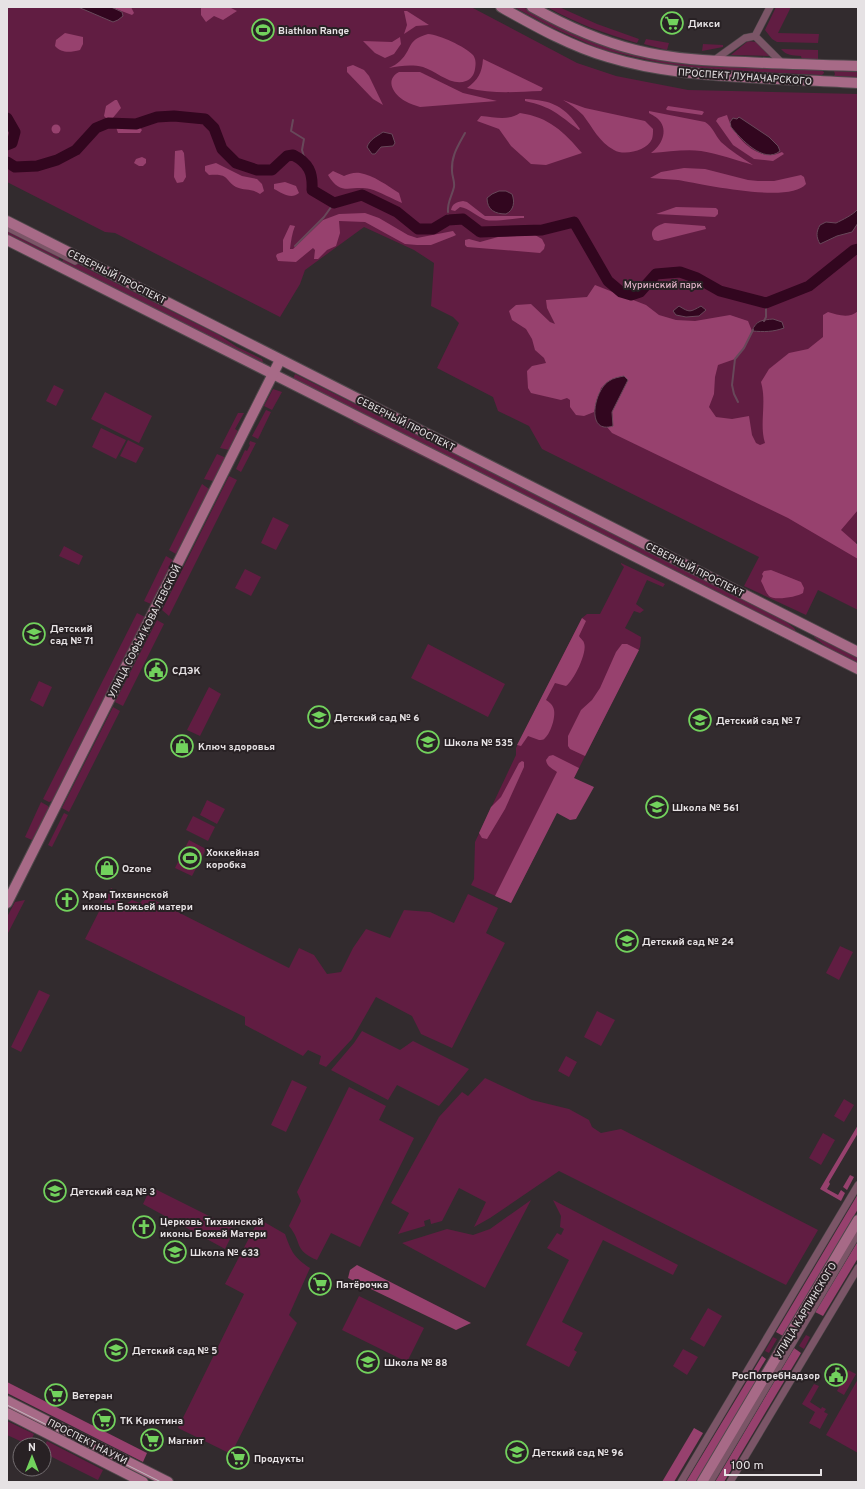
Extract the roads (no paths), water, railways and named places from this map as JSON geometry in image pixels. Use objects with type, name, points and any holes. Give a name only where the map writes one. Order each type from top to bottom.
[{"type":"main road","name":"ПРОСПЕКТ ЛУНАЧАРСКОГО","points":[[501,7],[550,34],[576,46],[607,57],[635,64],[678,73],[858,83]]},
{"type":"main road","name":"ПРОСПЕКТ ЛУНАЧАРСКОГО","points":[[532,7],[583,33],[637,51],[672,57],[713,61],[858,66]]},
{"type":"main road","points":[[826,81],[830,75],[830,65]]},
{"type":"main road","name":"СЕВЕРНЫЙ ПРОСПЕКТ","points":[[7,221],[261,348],[280,362],[858,652]]},
{"type":"main road","name":"СЕВЕРНЫЙ ПРОСПЕКТ","points":[[7,240],[858,669]]},
{"type":"main road","name":"УЛИЦА СОФЬИ КОВАЛЕВСКОЙ","points":[[7,903],[280,362]]},
{"type":"main road","points":[[798,639],[805,625]]},
{"type":"main road","name":"УЛИЦА КАРПИНСКОГО","points":[[702,1482],[858,1220]]},
{"type":"main road","name":"ПРОСПЕКТ НАУКИ","points":[[7,1401],[168,1482]]},
{"type":"main road","name":"ПРОСПЕКТ НАУКИ","points":[[7,1413],[143,1482]]},
{"type":"street","points":[[755,36],[770,7]]},
{"type":"street","points":[[713,61],[745,38],[755,36]]},
{"type":"street","points":[[755,36],[783,64]]},
{"type":"street","name":"СЕВЕРНЫЙ ПРОСПЕКТ","points":[[7,227],[280,362]]},
{"type":"street","points":[[681,1482],[858,1185]]},
{"type":"street","name":"УЛИЦА КАРПИНСКОГО","points":[[710,1482],[858,1233]]},
{"type":"street","points":[[730,1482],[858,1268]]},
{"type":"waterway","points":[[7,162],[15,167],[37,166],[57,160],[76,150],[96,128],[108,123],[136,124],[157,117],[174,116],[205,119],[214,128],[222,149],[236,163],[257,170],[272,170],[287,156],[293,155],[303,161],[309,169],[312,178],[312,190],[334,203],[362,195],[397,212],[418,229],[433,229],[448,220],[463,219],[480,232],[542,230],[574,222],[608,281],[621,292],[631,295],[640,292],[656,274],[680,272],[697,278],[720,291],[766,303],[809,286],[854,250],[858,249]]},
{"type":"waterway","points":[[7,118],[15,132],[12,143],[7,145]]},
{"type":"waterway","points":[[293,120],[291,131],[304,139],[302,150],[305,160],[304,162]]},
{"type":"waterway","points":[[448,212],[454,185],[452,171],[453,161],[465,133]]},
{"type":"waterway","points":[[295,246],[324,217],[334,203]]},
{"type":"waterway","points":[[448,215],[448,220]]},
{"type":"waterway","points":[[764,321],[766,317],[766,303]]},
{"type":"waterway","points":[[738,402],[732,385],[735,359],[744,348],[753,330]]},
{"type":"tram line","points":[[7,1405],[161,1482]]},
{"type":"place","name":"Дикси","points":[[672,23]]},
{"type":"place","name":"Biathlon Range","points":[[263,30]]},
{"type":"place","name":"Детский сад № 71","points":[[34,634]]},
{"type":"place","name":"СДЭК","points":[[156,670]]},
{"type":"place","name":"Детский сад № 6","points":[[319,717]]},
{"type":"place","name":"Детский сад № 7","points":[[700,720]]},
{"type":"place","name":"Школа № 535","points":[[428,742]]},
{"type":"place","name":"Ключ здоровья","points":[[182,746]]},
{"type":"place","name":"Школа № 561","points":[[657,807]]},
{"type":"place","name":"Хоккейная коробка","points":[[190,858]]},
{"type":"place","name":"Ozone","points":[[107,868]]},
{"type":"place","name":"Храм Тихвинской иконы Божьей матери","points":[[67,900]]},
{"type":"place","name":"Детский сад № 24","points":[[627,941]]},
{"type":"place","name":"Детский сад № 3","points":[[55,1191]]},
{"type":"place","name":"Церковь Тихвинской иконы Божей Матери","points":[[144,1227]]},
{"type":"place","name":"Школа № 633","points":[[175,1252]]},
{"type":"place","name":"Пятёрочка","points":[[320,1284]]},
{"type":"place","name":"Детский сад № 5","points":[[116,1350]]},
{"type":"place","name":"Школа № 88","points":[[368,1362]]},
{"type":"place","name":"РосПотребНадзор","points":[[836,1375]]},
{"type":"place","name":"Ветеран","points":[[56,1395]]},
{"type":"place","name":"ТК Кристина","points":[[104,1420]]},
{"type":"place","name":"Магнит","points":[[152,1440]]},
{"type":"place","name":"Детский сад № 96","points":[[517,1452]]},
{"type":"place","name":"Продукты","points":[[238,1458]]},
{"type":"park label","name":"Муринский парк","points":[[663,284]]}]
